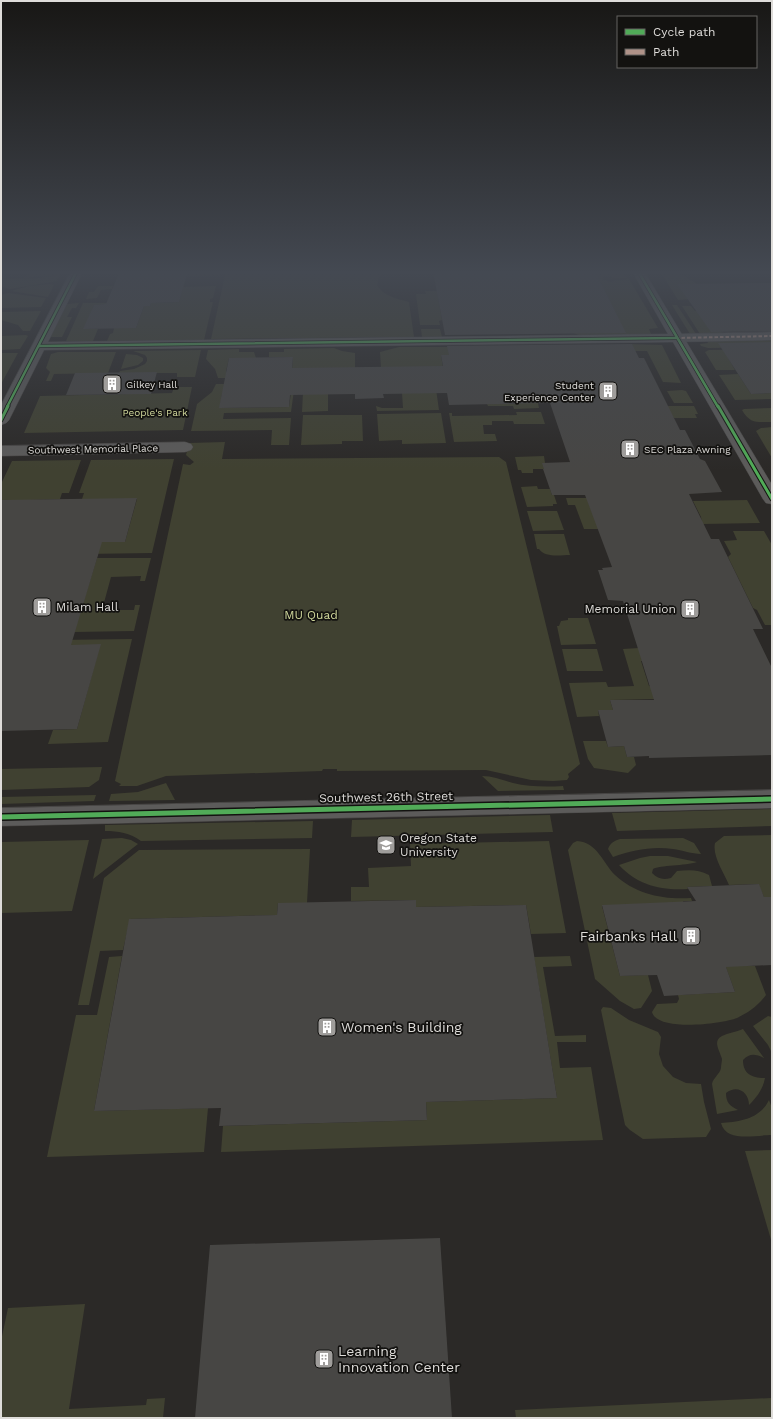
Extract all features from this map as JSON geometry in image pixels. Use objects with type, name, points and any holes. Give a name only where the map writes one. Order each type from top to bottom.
[{"type":"street","points":[[1,420],[43,337]]},
{"type":"street","points":[[39,346],[713,337]]},
{"type":"street","points":[[676,338],[772,499]]},
{"type":"street","name":"Southwest Memorial Place","points":[[1,450],[185,447]]},
{"type":"street","name":"Southwest 26th Street","points":[[1,817],[772,799]]},
{"type":"green space","points":[[1,337],[27,337],[20,349],[1,350]]},
{"type":"green space","points":[[68,337],[95,337],[93,341],[66,341]]},
{"type":"green space","points":[[109,337],[205,337],[204,340],[107,341]]},
{"type":"green space","points":[[211,337],[392,337],[211,339]]},
{"type":"green space","points":[[772,340],[772,347],[708,348],[701,346],[700,344],[708,343],[707,341]]},
{"type":"green space","points":[[627,344],[662,345],[681,383],[663,382],[647,351],[631,351]]},
{"type":"green space","points":[[399,347],[450,347],[466,355],[441,355],[443,368],[381,368],[380,352]]},
{"type":"green space","points":[[334,348],[355,353],[355,369],[292,370],[293,357],[269,357],[269,352],[284,352],[284,349]]},
{"type":"green space","points":[[239,349],[239,352],[254,352],[256,358],[229,358],[226,371],[228,378],[218,378],[215,369],[206,359],[208,350]]},
{"type":"green space","points":[[772,349],[727,356],[735,370],[716,370],[705,352],[709,350]]},
{"type":"green space","points":[[201,350],[195,377],[177,377],[177,373],[119,373],[120,371],[134,369],[145,364],[147,361],[145,355],[133,351]]},
{"type":"green space","points":[[58,352],[116,352],[108,373],[54,374],[51,381],[46,381],[50,372],[46,368],[51,354]]},
{"type":"green space","points":[[1,353],[18,353],[1,384]]},
{"type":"green space","points":[[126,354],[137,355],[143,358],[143,361],[138,365],[121,369]]},
{"type":"green space","points":[[738,374],[751,394],[772,393],[772,399],[735,400],[719,375]]},
{"type":"green space","points":[[216,384],[227,384],[225,393],[222,394],[220,408],[289,407],[291,393],[294,390],[291,412],[224,413],[223,419],[291,418],[289,445],[271,445],[272,430],[191,431],[197,404],[212,392]]},
{"type":"green space","name":"People's Park","points":[[174,387],[192,387],[183,430],[24,433],[40,396],[172,393]]},
{"type":"green space","points":[[436,389],[439,410],[377,411],[376,406],[382,408],[403,408],[402,393]]},
{"type":"green space","points":[[515,390],[538,403],[539,408],[514,409],[513,406],[488,406],[487,404],[519,404]]},
{"type":"green space","points":[[667,391],[686,391],[693,403],[674,403]]},
{"type":"green space","points":[[303,392],[328,394],[328,411],[302,412]]},
{"type":"green space","points":[[664,406],[694,406],[698,414],[695,414],[697,418],[674,418]]},
{"type":"green space","points":[[772,408],[771,422],[758,422],[751,420],[742,410],[744,409]]},
{"type":"green space","points":[[516,412],[541,412],[545,424],[514,424],[513,421],[492,421],[492,425],[483,425],[484,434],[495,434],[497,441],[454,442],[449,413],[452,413],[452,416],[517,415]]},
{"type":"green space","points":[[441,413],[446,443],[402,444],[402,440],[379,441],[377,414]]},
{"type":"green space","points":[[303,415],[362,415],[363,441],[342,441],[342,444],[301,445]]},
{"type":"green space","points":[[772,427],[772,458],[756,431],[761,428]]},
{"type":"green space","name":"MU Quad","points":[[225,442],[222,459],[499,457],[506,462],[580,764],[568,774],[569,777],[567,780],[531,780],[486,770],[337,771],[337,769],[323,769],[322,771],[166,776],[137,786],[119,786],[121,784],[115,781],[183,464],[190,465],[194,462],[186,455],[189,443]]},
{"type":"green space","points":[[544,456],[544,469],[533,469],[533,473],[522,473],[521,470],[518,470],[515,457]]},
{"type":"green space","points":[[174,459],[152,553],[84,554],[89,542],[125,542],[137,499],[82,499],[84,493],[79,493],[91,460]]},
{"type":"green space","points":[[81,460],[69,493],[62,493],[60,499],[1,501],[1,484],[12,461]]},
{"type":"green space","points":[[537,486],[538,489],[550,489],[557,504],[553,504],[553,506],[527,507],[521,487]]},
{"type":"green space","points":[[566,498],[589,498],[588,502],[599,529],[584,529],[575,505],[568,505]]},
{"type":"green space","points":[[747,500],[760,523],[702,524],[701,517],[693,501]]},
{"type":"green space","points":[[527,511],[557,511],[564,530],[533,531]]},
{"type":"green space","points":[[733,531],[764,531],[772,545],[772,625],[765,625],[757,610],[753,608],[728,557],[731,554],[724,541],[737,540]]},
{"type":"green space","points":[[534,534],[564,534],[570,555],[545,554],[537,549]]},
{"type":"green space","points":[[97,558],[151,558],[145,581],[140,581],[141,576],[111,577],[102,610],[134,610],[135,605],[140,605],[134,631],[74,632]]},
{"type":"green space","points":[[568,618],[588,618],[596,644],[561,645],[557,626],[559,626],[561,621],[568,620]]},
{"type":"green space","points":[[132,639],[108,742],[48,744],[53,730],[77,729],[100,645],[56,645],[57,640]]},
{"type":"green space","points":[[639,648],[643,661],[641,661],[649,686],[652,687],[656,699],[610,700],[613,710],[598,710],[599,716],[577,717],[569,683],[606,682],[608,687],[634,686],[623,649]]},
{"type":"green space","points":[[562,649],[597,649],[603,671],[567,671]]},
{"type":"green space","points":[[583,741],[606,741],[608,747],[624,746],[627,757],[634,757],[636,765],[628,773],[594,768],[588,759]]},
{"type":"green space","points":[[102,767],[99,780],[89,787],[1,790],[1,769]]},
{"type":"green space","points":[[482,776],[494,777],[525,785],[544,787],[563,786],[564,790],[498,791]]},
{"type":"green space","points":[[166,783],[175,800],[109,801],[111,794],[138,792]]},
{"type":"green space","points":[[96,795],[94,801],[1,804],[1,797]]},
{"type":"green space","points":[[772,809],[772,826],[617,831],[612,813]]},
{"type":"green space","points":[[550,815],[553,832],[351,837],[352,820]]},
{"type":"green space","points":[[313,821],[312,838],[141,841],[124,833],[105,831],[105,825]]},
{"type":"green space","points":[[772,835],[772,897],[764,897],[758,884],[729,885],[715,853],[715,843],[724,836]]},
{"type":"green space","points":[[122,838],[131,840],[138,844],[93,879],[102,839]]},
{"type":"green space","points":[[683,838],[694,843],[701,854],[673,849],[650,848],[628,852],[613,857],[608,849],[612,842],[620,839]]},
{"type":"green space","points":[[89,840],[72,911],[1,913],[1,842]]},
{"type":"green space","points":[[549,841],[566,933],[531,934],[526,905],[416,907],[416,900],[351,901],[351,887],[369,887],[368,868],[411,866],[410,844]]},
{"type":"green space","points":[[577,841],[584,842],[595,849],[615,875],[632,887],[660,897],[691,898],[692,901],[683,901],[686,909],[641,904],[602,906],[620,976],[648,975],[652,991],[641,1008],[634,1009],[620,1001],[595,979],[568,850],[573,843]]},
{"type":"green space","points":[[310,849],[307,903],[278,903],[277,915],[130,919],[123,950],[100,951],[89,1005],[78,1005],[104,878],[139,850]]},
{"type":"green space","points":[[650,856],[668,856],[697,862],[653,869],[652,873],[656,877],[663,879],[671,878],[677,871],[697,871],[709,875],[712,886],[687,887],[688,889],[659,888],[642,882],[626,872],[619,865]]},
{"type":"green space","points":[[122,956],[94,1111],[208,1108],[204,1152],[47,1157],[76,1015],[97,1015],[109,957]]},
{"type":"green space","points":[[570,956],[572,966],[543,967],[555,1036],[586,1035],[586,1042],[557,1042],[560,1068],[591,1067],[603,1140],[221,1152],[223,1126],[427,1120],[426,1102],[557,1098],[534,957]]},
{"type":"green space","points":[[741,961],[743,966],[755,966],[766,995],[753,1009],[745,1014],[729,1020],[691,1025],[665,1022],[656,1018],[652,1012],[657,1004],[677,1003],[679,999],[678,995],[735,992],[724,962]]},
{"type":"green space","points":[[603,1007],[611,1008],[629,1020],[658,1032],[661,1037],[659,1054],[663,1066],[673,1077],[686,1083],[701,1084],[711,1129],[706,1137],[643,1139],[625,1125],[601,1010]]},
{"type":"green space","points":[[768,1016],[772,1017],[772,1053],[768,1045],[753,1026]]},
{"type":"green space","points":[[743,1029],[764,1058],[750,1055],[743,1060],[743,1065],[747,1072],[752,1076],[765,1078],[763,1086],[755,1099],[749,1105],[745,1093],[738,1089],[730,1090],[726,1093],[729,1104],[738,1110],[717,1114],[712,1084],[721,1068],[722,1059],[717,1043],[719,1038],[722,1036]]},
{"type":"green space","points":[[769,1100],[772,1108],[772,1135],[735,1136],[724,1129],[721,1123],[735,1122],[755,1115]]},
{"type":"green space","points":[[772,1150],[772,1243],[745,1151]]},
{"type":"green space","points":[[85,1304],[69,1409],[146,1405],[147,1399],[165,1398],[163,1418],[1,1418],[1,1341],[8,1308]]},
{"type":"green space","points":[[772,1398],[772,1418],[516,1418],[515,1410]]},
{"type":"building","points":[[772,342],[772,393],[751,394],[718,343]]},
{"type":"building","points":[[632,344],[639,358],[644,358],[680,430],[685,430],[700,459],[705,461],[722,492],[689,494],[711,539],[719,539],[763,629],[753,629],[772,668],[772,755],[649,758],[649,756],[627,757],[624,746],[608,747],[598,710],[613,710],[610,700],[654,700],[623,601],[608,600],[598,570],[612,567],[585,495],[552,495],[542,463],[570,462],[550,403],[449,405],[447,393],[383,394],[384,398],[355,399],[355,394],[290,395],[289,407],[219,408],[229,358],[293,357],[292,368],[443,366],[441,355],[449,355],[447,346]]},
{"type":"building","name":"Gilkey Hall","points":[[157,372],[151,394],[66,395],[75,373]]},
{"type":"building","name":"Milam Hall","points":[[137,498],[125,542],[102,542],[71,645],[101,644],[77,729],[1,731],[1,500]]},
{"type":"building","name":"Fairbanks Hall","points":[[759,884],[764,897],[772,897],[772,965],[726,967],[735,992],[664,996],[657,975],[620,976],[602,905],[696,901],[687,887]]},
{"type":"building","name":"Women's Building","points":[[416,900],[416,907],[526,905],[557,1098],[426,1102],[427,1120],[219,1126],[221,1108],[94,1111],[129,919],[277,915],[278,903]]},
{"type":"building","name":"Learning Innovation Center","points":[[440,1238],[452,1418],[195,1418],[210,1245]]},
{"type":"marked path","points":[[676,338],[713,337]]},
{"type":"cycle path","points":[[1,420],[43,337]]},
{"type":"cycle path","points":[[677,337],[772,499]]},
{"type":"cycle path","points":[[39,346],[676,338]]},
{"type":"cycle path","points":[[1,817],[772,799]]},
{"type":"place","name":"Gilkey Hall","points":[[112,384]]},
{"type":"place","name":"Student Experience Center","points":[[608,391]]},
{"type":"place","name":"SEC Plaza Awning","points":[[630,449]]},
{"type":"place","name":"Milam Hall","points":[[42,607]]},
{"type":"place","name":"Memorial Union","points":[[690,609]]},
{"type":"place","name":"Oregon State University","points":[[386,845]]},
{"type":"place","name":"Fairbanks Hall","points":[[691,936]]},
{"type":"place","name":"Women's Building","points":[[327,1027]]},
{"type":"place","name":"Learning Innovation Center","points":[[324,1359]]}]
